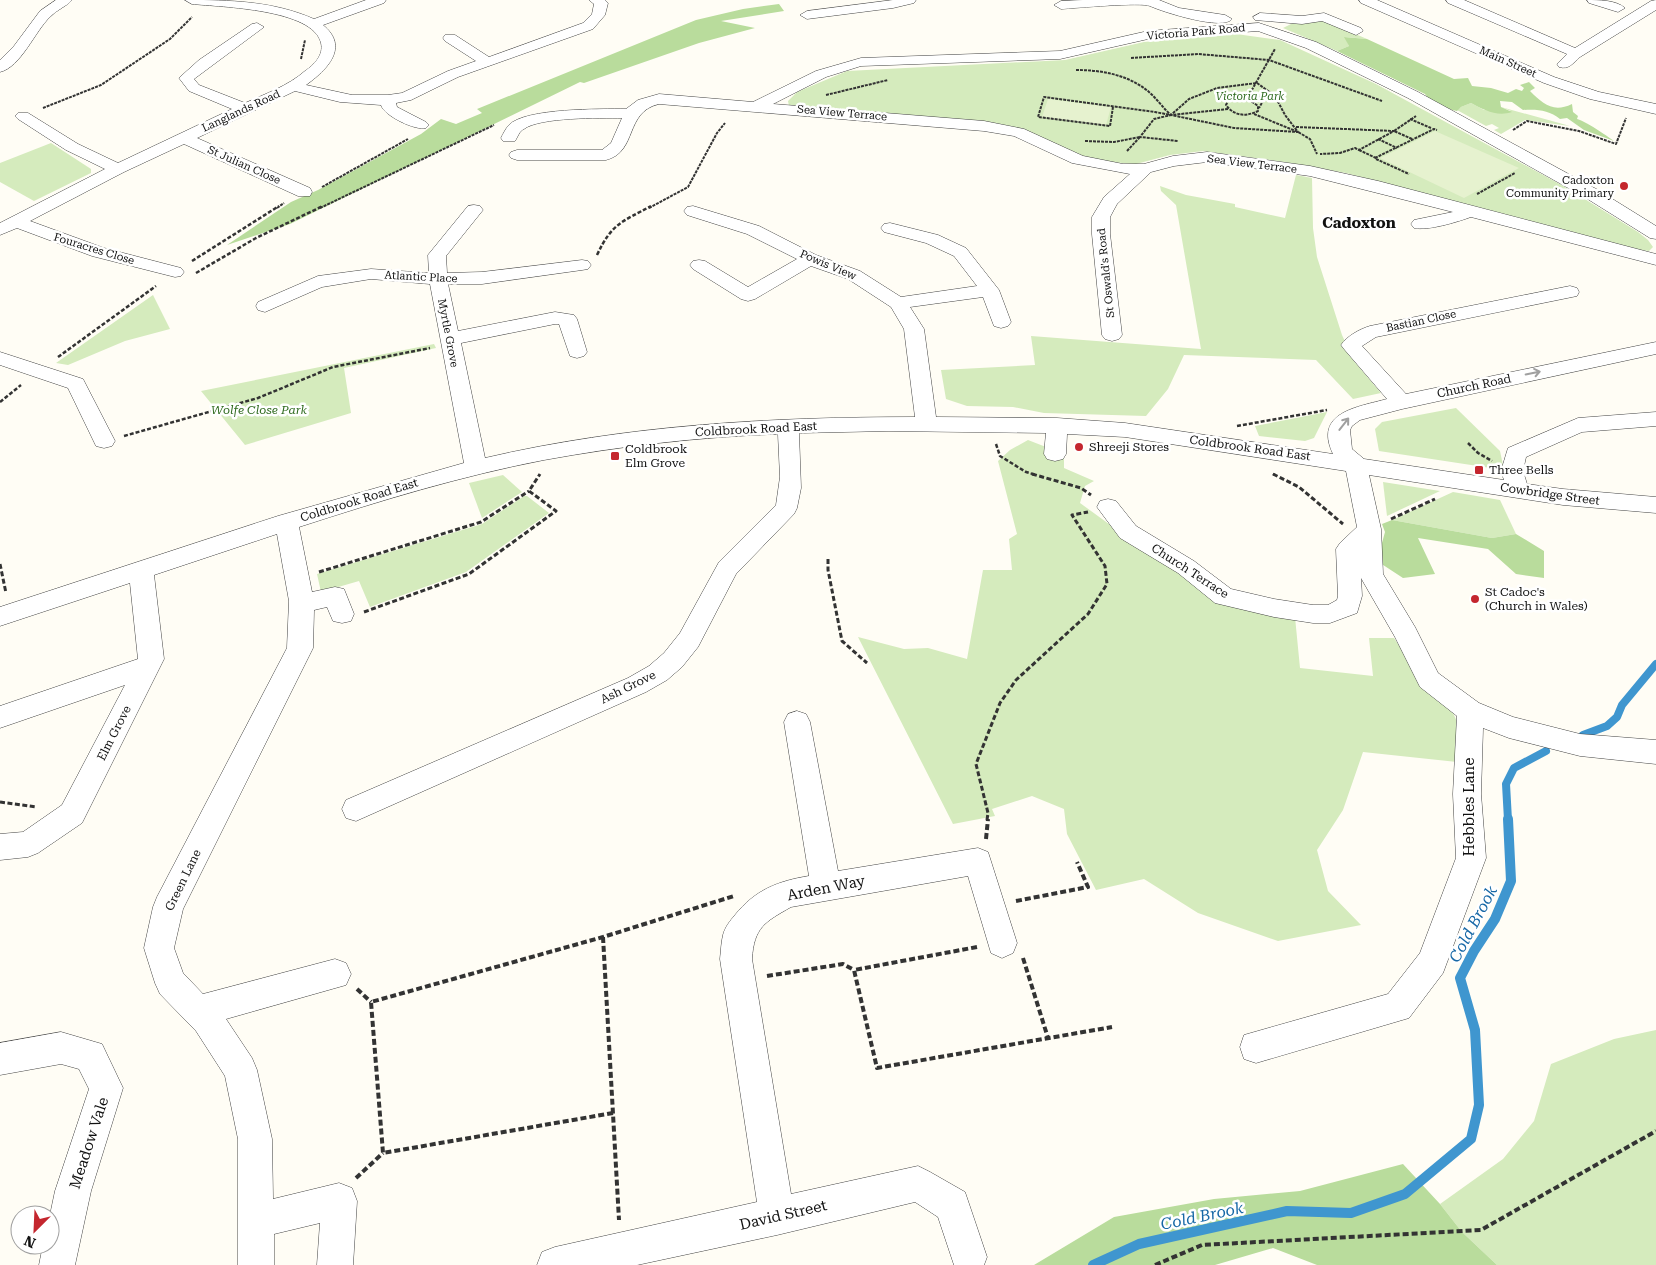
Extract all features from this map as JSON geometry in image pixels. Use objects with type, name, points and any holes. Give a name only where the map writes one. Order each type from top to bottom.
[{"type":"street","points":[[0,68],[19,49],[45,14],[65,0]]},
{"type":"street","points":[[192,0],[279,11],[315,23],[379,0]]},
{"type":"street","points":[[807,15],[893,4],[909,0]]},
{"type":"street","points":[[1061,4],[1150,0],[1173,11],[1236,21],[1259,27]]},
{"type":"street","name":"Main Street","points":[[1366,0],[1549,80],[1595,96],[1656,109]]},
{"type":"street","points":[[1452,0],[1576,53]]},
{"type":"street","points":[[1594,0],[1618,8]]},
{"type":"street","points":[[294,86],[341,99],[367,102],[406,97],[453,74],[588,26],[598,15],[604,2]]},
{"type":"street","points":[[1549,80],[1576,53],[1656,4]]},
{"type":"street","points":[[1638,14],[1656,20]]},
{"type":"street","points":[[1236,21],[1253,16],[1302,20],[1317,17],[1328,18],[1356,31]]},
{"type":"street","name":"Langlands Road","points":[[8,226],[118,169],[294,86],[323,63],[329,52],[328,37],[315,23]]},
{"type":"street","points":[[245,110],[194,88],[186,78],[204,63],[257,27]]},
{"type":"street","name":"Victoria Park Road","points":[[757,106],[828,70],[855,63],[1060,55],[1148,35],[1259,27],[1311,45],[1413,95],[1592,194],[1656,234]]},
{"type":"street","points":[[450,38],[488,62]]},
{"type":"street","name":"Sea View Terrace","points":[[632,114],[643,103],[659,99],[757,106],[984,126],[1018,132],[1078,160],[1123,169],[1145,169],[1173,161],[1208,157],[1310,171],[1470,204],[1575,240],[1656,260]]},
{"type":"street","points":[[388,100],[390,109],[421,125]]},
{"type":"street","points":[[509,138],[515,127],[520,123],[583,113],[632,114],[618,145],[606,155],[517,155]]},
{"type":"street","points":[[23,116],[72,147],[118,169]]},
{"type":"street","name":"St Julian Close","points":[[184,138],[304,192]]},
{"type":"street","name":"St Oswald's Road","points":[[1112,335],[1101,234],[1101,217],[1110,201],[1145,169]]},
{"type":"street","points":[[1420,224],[1454,217],[1470,204]]},
{"type":"street","name":"Myrtle Grove","points":[[474,210],[437,255],[438,279],[476,468]]},
{"type":"street","name":"Powis View","points":[[692,211],[753,230],[810,259],[854,275],[898,303],[914,329],[927,424]]},
{"type":"street","name":"Fouracres Close","points":[[8,226],[174,272]]},
{"type":"street","points":[[890,228],[932,239],[960,252],[990,290],[1001,322]]},
{"type":"street","points":[[699,265],[748,295],[810,259]]},
{"type":"street","name":"Atlantic Place","points":[[265,306],[318,282],[371,274],[438,279],[482,278],[582,264]]},
{"type":"street","points":[[898,303],[990,290]]},
{"type":"street","name":"Bastian Close","points":[[1402,402],[1374,373],[1351,345],[1370,332],[1570,292]]},
{"type":"street","points":[[450,341],[562,318],[567,320],[577,352]]},
{"type":"street","name":"Church Road","points":[[1356,464],[1342,452],[1339,430],[1343,422],[1353,415],[1402,402],[1656,348]]},
{"type":"street","points":[[0,358],[76,384],[104,441]]},
{"type":"street","points":[[1518,490],[1512,472],[1516,452],[1578,425],[1656,419]]},
{"type":"street","name":"Coldbrook Road East","points":[[5,615],[286,522],[399,487],[542,453],[631,439],[788,425],[1057,425],[1125,430],[1356,464]]},
{"type":"street","name":"Ash Grove","points":[[356,809],[637,685],[658,673],[689,640],[727,568],[786,508],[790,497],[791,483],[788,425]]},
{"type":"street","points":[[1055,454],[1057,425]]},
{"type":"street","points":[[1356,464],[1369,529],[1371,574],[1406,634],[1429,680],[1470,711],[1509,727],[1580,745],[1656,752]]},
{"type":"street","name":"Cowbridge Street","points":[[1356,464],[1581,499],[1656,505]]},
{"type":"street","name":"Church Terrace","points":[[1108,507],[1128,532],[1186,567],[1224,596],[1274,608],[1313,614],[1330,614],[1348,606],[1350,596],[1348,549],[1369,529]]},
{"type":"street","name":"Green Lane","points":[[256,1265],[255,1139],[240,1070],[207,1020],[171,983],[159,948],[168,907],[300,648],[303,627],[299,591],[286,522]]},
{"type":"street","name":"Elm Grove","points":[[0,847],[28,844],[72,814],[147,667],[151,659],[141,570]]},
{"type":"street","points":[[299,591],[335,596],[350,614]]},
{"type":"street","points":[[0,718],[147,667]]},
{"type":"street","name":"Hebbles Lane","points":[[1256,1047],[1398,1007],[1432,962],[1471,858],[1467,794],[1470,711]]},
{"type":"street","points":[[797,722],[826,887]]},
{"type":"street","points":[[978,862],[1002,943]]},
{"type":"street","name":"Arden Way","points":[[776,1217],[736,959],[738,935],[757,911],[786,894],[978,862]]},
{"type":"street","points":[[198,1011],[335,974]]},
{"type":"street","name":"Meadow Vale","points":[[0,1059],[62,1048],[90,1056],[106,1088],[73,1191],[57,1265]]},
{"type":"street","name":"David Street","points":[[555,1265],[918,1184],[952,1205],[969,1257]]},
{"type":"street","points":[[255,1221],[338,1200],[335,1265]]},
{"type":"path","points":[[23,116],[101,84],[170,39],[198,11],[219,2]]},
{"type":"path","points":[[294,86],[305,40]]},
{"type":"path","points":[[1129,58],[1198,54],[1270,59],[1384,102]]},
{"type":"path","points":[[1249,95],[1270,59]]},
{"type":"path","points":[[1072,70],[1106,73],[1132,81],[1150,92],[1158,104],[1171,115]]},
{"type":"path","points":[[823,96],[889,80]]},
{"type":"path","points":[[1171,115],[1189,99],[1217,88],[1257,83],[1271,90],[1298,132]]},
{"type":"path","points":[[1228,109],[1226,105],[1233,92],[1264,99],[1254,114]]},
{"type":"path","points":[[1113,107],[1110,126],[1038,117],[1044,97],[1171,115],[1234,129],[1298,132]]},
{"type":"path","points":[[1228,101],[1234,99],[1246,100],[1255,103],[1259,108]]},
{"type":"path","points":[[1508,133],[1527,121],[1579,132],[1616,144],[1631,104]]},
{"type":"path","points":[[582,264],[598,255],[604,240],[616,225],[688,187],[717,133],[740,105]]},
{"type":"path","points":[[1140,137],[1154,119],[1171,115],[1228,109],[1240,114],[1254,114],[1298,132],[1310,139],[1317,154]]},
{"type":"path","points":[[1359,150],[1394,131],[1414,116]]},
{"type":"path","points":[[1410,120],[1443,133]]},
{"type":"path","points":[[192,276],[256,238],[487,127],[499,123],[520,123]]},
{"type":"path","points":[[0,402],[37,372],[174,272],[288,200],[304,192],[317,190],[418,133],[421,125]]},
{"type":"path","points":[[1295,127],[1394,131],[1413,139]]},
{"type":"path","points":[[1312,160],[1317,154],[1340,153],[1355,148],[1376,158],[1434,129]]},
{"type":"path","points":[[1085,141],[1114,142],[1140,137],[1186,142]]},
{"type":"path","points":[[1378,139],[1397,148]]},
{"type":"path","points":[[1470,204],[1520,170]]},
{"type":"path","points":[[148,292],[157,289]]},
{"type":"path","points":[[104,441],[244,403],[333,367],[450,341]]},
{"type":"path","points":[[1231,427],[1332,409],[1375,409]]},
{"type":"path","points":[[998,449],[1000,456],[1026,472],[1081,488],[1108,507]]},
{"type":"path","points":[[299,591],[481,522],[529,490],[544,468],[542,453]]},
{"type":"path","points":[[350,614],[469,574],[556,511],[529,490]]},
{"type":"path","points":[[978,862],[985,844],[988,813],[976,764],[1000,703],[1016,680],[1088,614],[1107,584],[1105,566],[1096,548],[1072,515],[1108,507]]},
{"type":"path","points":[[828,559],[828,570],[842,642],[867,662]]},
{"type":"path","points":[[0,564],[5,615]]},
{"type":"path","points":[[991,906],[1088,888],[1077,862]]},
{"type":"path","points":[[383,1154],[371,1002],[603,937],[741,894]]},
{"type":"path","points":[[603,937],[621,1251]]},
{"type":"path","points":[[739,981],[842,964],[854,970],[1018,939],[1048,1038]]},
{"type":"path","points":[[854,970],[877,1068],[1112,1027]]},
{"type":"path","points":[[338,1200],[359,1174],[383,1154],[613,1113]]},
{"type":"path","points":[[1155,1265],[1202,1245],[1481,1230],[1656,1131]]},
{"type":"green space","points":[[779,4],[784,11],[721,21],[755,28],[699,43],[584,83],[580,82],[290,224],[227,245],[291,202],[318,190],[421,134],[441,119],[456,124],[482,113],[477,109],[696,20],[743,9]]},
{"type":"green space","points":[[1323,20],[1367,39],[1345,37],[1349,46],[1337,51],[1283,28],[1293,23]]},
{"type":"green space","name":"Victoria Park","points":[[1236,34],[1280,40],[1376,84],[1567,188],[1638,232],[1653,247],[1649,251],[1640,250],[1346,173],[1284,162],[1203,151],[1170,155],[1136,164],[1110,162],[1083,156],[1022,130],[789,106],[788,101],[797,92],[847,71],[1065,60],[1144,42]]},
{"type":"green space","points":[[1344,37],[1367,39],[1454,79],[1468,78],[1472,86],[1491,88],[1508,93],[1516,89],[1522,91],[1524,88],[1520,85],[1529,82],[1535,88],[1530,91],[1539,100],[1549,106],[1559,108],[1572,104],[1573,112],[1578,116],[1577,119],[1614,141],[1584,130],[1567,118],[1560,119],[1543,111],[1523,110],[1512,102],[1500,101],[1501,107],[1512,112],[1501,114],[1491,112],[1471,103],[1457,111],[1444,107],[1431,101],[1425,94],[1337,51],[1349,46]]},
{"type":"green space","points":[[1048,99],[1111,107],[1106,125],[1042,117]]},
{"type":"green space","points":[[1471,103],[1484,110],[1511,111],[1501,107],[1570,126],[1525,120],[1501,134],[1494,130],[1499,128],[1492,124],[1486,126],[1457,110]]},
{"type":"green space","points":[[1435,131],[1519,168],[1464,198],[1380,158]]},
{"type":"green space","points":[[51,143],[91,169],[91,173],[34,201],[0,182],[0,163]]},
{"type":"green space","points":[[1296,175],[1312,178],[1313,228],[1317,257],[1342,335],[1354,361],[1381,393],[1353,399],[1316,360],[1184,355],[1168,389],[1146,416],[1044,413],[1013,407],[967,406],[946,399],[941,370],[1035,365],[1031,336],[1201,349],[1176,205],[1161,191],[1160,186],[1186,195],[1235,204],[1235,207],[1285,218]]},
{"type":"green space","points":[[153,295],[170,329],[125,341],[68,365],[56,363]]},
{"type":"green space","name":"Wolfe Close Park","points":[[434,344],[436,348],[344,368],[351,413],[245,445],[201,391]]},
{"type":"green space","points":[[1456,408],[1500,451],[1504,470],[1379,451],[1375,429],[1382,422]]},
{"type":"green space","points":[[1327,412],[1314,438],[1305,441],[1259,436],[1255,426]]},
{"type":"green space","points":[[1028,440],[1064,454],[1064,468],[1094,481],[1085,486],[1080,503],[1120,532],[1190,577],[1295,617],[1300,668],[1373,676],[1369,638],[1394,638],[1426,685],[1451,708],[1457,722],[1457,762],[1363,752],[1343,810],[1317,850],[1328,891],[1361,925],[1278,941],[1198,913],[1144,879],[1096,890],[1067,834],[1064,809],[1032,796],[992,809],[995,816],[953,824],[858,637],[904,649],[928,648],[967,659],[983,570],[1012,570],[1009,539],[1017,534],[998,461],[1010,450]]},
{"type":"green space","points":[[503,475],[522,492],[482,518],[469,483]]},
{"type":"green space","points":[[1383,482],[1440,491],[1387,516]]},
{"type":"green space","points":[[1453,492],[1500,500],[1516,534],[1492,538],[1392,520]]},
{"type":"green space","points":[[524,496],[527,496],[549,513],[466,572],[370,607],[359,581],[321,592],[317,574],[482,524]]},
{"type":"green space","points":[[1392,520],[1492,538],[1516,534],[1544,551],[1544,578],[1516,574],[1488,549],[1418,538],[1435,574],[1403,578],[1377,561],[1385,532],[1382,524]]},
{"type":"green space","points":[[1656,1030],[1656,1265],[1497,1265],[1462,1232],[1440,1204],[1503,1159],[1534,1121],[1551,1064],[1614,1039]]},
{"type":"green space","points":[[1403,1164],[1440,1204],[1462,1232],[1497,1265],[1317,1265],[1273,1248],[1215,1265],[1034,1265],[1114,1217],[1214,1199],[1300,1191]]},
{"type":"waterway","name":"Cold Brook","points":[[1583,735],[1607,726],[1617,717],[1622,705],[1656,664]]},
{"type":"waterway","name":"Cold Brook","points":[[1508,820],[1506,784],[1514,768],[1546,751]]},
{"type":"waterway","name":"Cold Brook","points":[[1093,1265],[1139,1244],[1287,1211],[1351,1213],[1405,1194],[1471,1139],[1479,1105],[1475,1030],[1460,978],[1474,951],[1495,919],[1511,881],[1508,819]]},
{"type":"place","name":"Cadoxton Community Primary","points":[[1624,186]]},
{"type":"place","name":"Shreeji Stores","points":[[1079,447]]},
{"type":"place","name":"Coldbrook Elm Grove","points":[[615,456]]},
{"type":"place","name":"Three Bells","points":[[1479,470]]},
{"type":"place","name":"St Cadoc's (Church in Wales)","points":[[1475,599]]},
{"type":"district","name":"Cadoxton","points":[[1359,223]]}]
